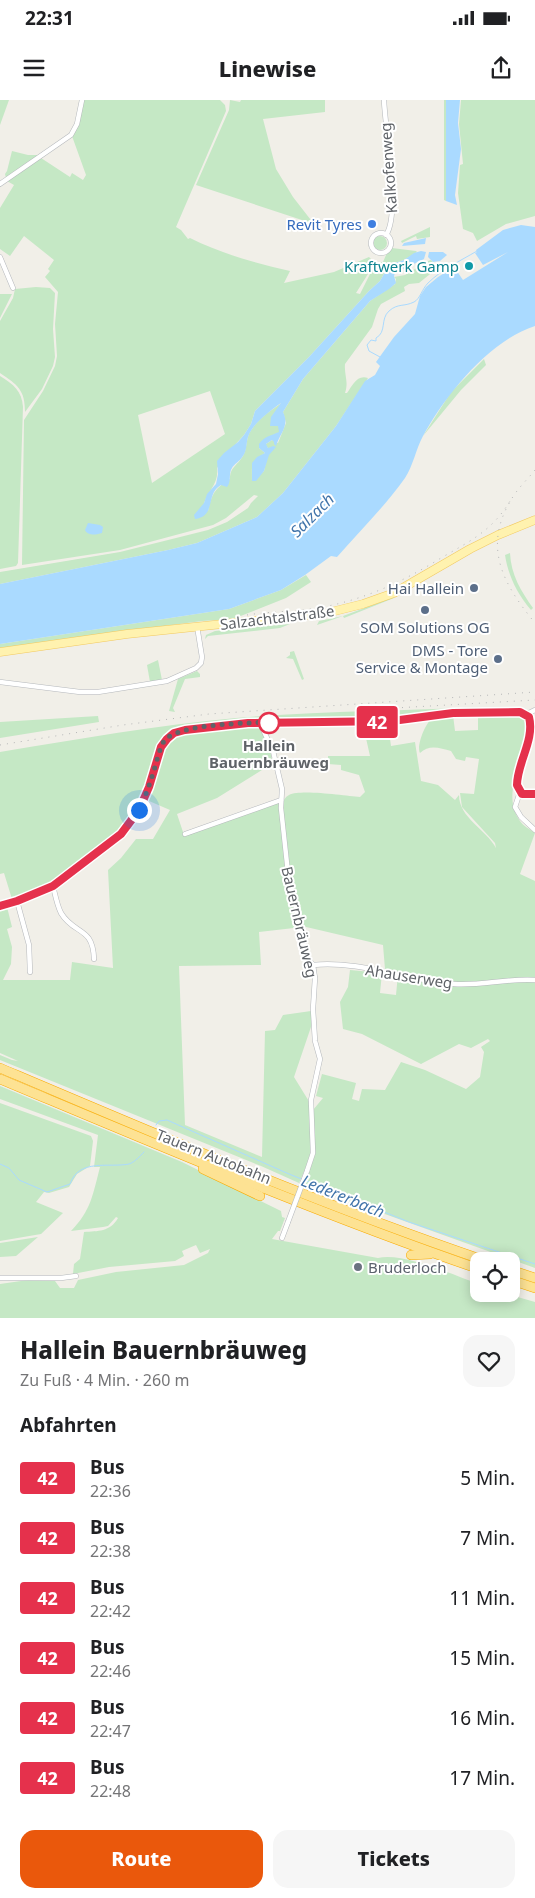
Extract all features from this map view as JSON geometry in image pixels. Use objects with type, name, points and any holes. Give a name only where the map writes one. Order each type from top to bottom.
[{"type":"highway","name":"Tauern Autobahn","points":[[0,1068],[272,1180],[412,1235],[470,1255]]},
{"type":"highway","name":"Tauern Autobahn","points":[[0,1078],[166,1148],[435,1254],[470,1266]]},
{"type":"highway","points":[[166,1148],[183,1159],[260,1196]]},
{"type":"highway","points":[[411,1255],[435,1254]]},
{"type":"highway","points":[[520,1273],[535,1278]]},
{"type":"highway","points":[[520,1283],[535,1288]]},
{"type":"main road","name":"Salzachtalstraße","points":[[0,652],[126,634],[327,613],[363,604],[400,589],[470,549],[535,520]]},
{"type":"street","points":[[0,184],[71,135],[77,124],[82,100]]},
{"type":"street","name":"Kalkofenweg","points":[[384,100],[392,195],[391,226],[386,235]]},
{"type":"street","name":"Kalkofenweg","points":[[380,234],[386,235],[390,241],[388,249],[382,253],[376,251],[372,246],[372,239],[380,234]]},
{"type":"street","points":[[0,257],[13,288]]},
{"type":"street","points":[[0,682],[80,692],[98,692],[167,681],[196,668],[201,663],[202,657],[197,626]]},
{"type":"street","points":[[0,906],[53,886],[114,840],[130,824],[139,810],[149,787],[161,747],[170,736],[185,730],[260,723],[392,721],[453,713],[515,711],[527,714],[535,710]]},
{"type":"street","points":[[527,714],[531,721],[531,726],[527,751],[517,781],[520,792],[516,807],[521,817],[535,830]]},
{"type":"street","name":"Bauernbräuweg","points":[[260,723],[273,752],[282,789],[281,800],[288,872],[305,947],[309,960],[313,965],[316,978],[313,1002],[315,1041],[320,1059],[311,1100],[313,1152],[308,1172],[282,1238]]},
{"type":"street","points":[[520,792],[524,795],[534,794]]},
{"type":"street","points":[[184,834],[281,800]]},
{"type":"street","points":[[53,886],[60,912],[71,926],[84,932],[94,945],[94,959]]},
{"type":"street","points":[[17,901],[29,945],[30,972]]},
{"type":"street","name":"Ahauserweg","points":[[313,965],[352,967],[398,973],[456,984],[535,980]]},
{"type":"street","points":[[0,1278],[61,1278],[76,1276]]},
{"type":"green space","points":[[0,100],[9,100],[0,125]]},
{"type":"green space","points":[[83,100],[220,100],[225,105],[226,111],[176,227],[188,239],[190,238],[239,258],[290,271],[284,283],[334,272],[369,257],[371,259],[368,274],[356,293],[360,294],[376,262],[383,262],[392,248],[417,252],[404,260],[389,265],[380,281],[255,411],[251,424],[244,435],[217,468],[217,478],[204,503],[208,511],[214,492],[230,479],[233,469],[243,456],[248,437],[255,424],[283,402],[276,425],[280,429],[279,433],[273,435],[259,448],[265,453],[253,464],[252,481],[264,471],[269,449],[266,444],[272,440],[278,443],[286,423],[283,412],[303,379],[370,301],[395,284],[396,279],[394,277],[405,275],[431,260],[436,266],[435,270],[419,283],[409,284],[404,287],[405,291],[381,304],[372,327],[345,364],[347,385],[345,393],[358,379],[368,378],[336,426],[283,493],[257,517],[197,543],[0,584],[0,572],[120,552],[208,530],[227,522],[248,508],[258,496],[254,495],[226,518],[213,525],[120,550],[22,565],[24,420],[43,391],[55,366],[57,356],[55,324],[58,292],[45,277],[50,271],[48,269],[54,260],[24,236],[10,256],[0,249],[0,208],[14,185],[7,181],[41,158],[70,177],[72,173],[83,180],[86,175],[72,136],[79,122]],"holes":[[[210,391],[225,434],[152,483],[138,415]]]},
{"type":"green space","points":[[230,100],[240,102],[241,100],[325,100],[325,112],[263,119],[276,169],[293,197],[314,224],[196,185],[229,110]]},
{"type":"green space","points":[[444,100],[446,100],[446,201],[444,200]]},
{"type":"green space","points":[[461,100],[535,100],[535,216],[506,224],[477,241],[473,233],[463,229],[458,193],[460,165],[463,164],[459,124]]},
{"type":"green space","points":[[12,151],[28,155],[38,155],[6,178],[5,174]]},
{"type":"green space","points":[[430,227],[430,237],[417,239],[416,236],[402,243],[401,241]]},
{"type":"green space","points":[[380,236],[385,238],[387,243],[385,248],[380,250],[375,248],[373,243],[375,238]]},
{"type":"green space","points":[[50,288],[55,293],[53,329],[55,357],[53,366],[42,389],[25,412],[22,393],[12,381],[0,373],[0,321],[13,298],[15,289]]},
{"type":"green space","points":[[0,294],[12,294],[0,318]]},
{"type":"green space","points":[[484,359],[486,365],[461,390],[423,436],[451,392]]},
{"type":"green space","points":[[0,376],[19,392],[23,407],[18,563],[16,566],[0,569]]},
{"type":"green space","points":[[510,553],[512,568],[521,589],[533,608],[531,610],[517,591],[511,577],[505,555]]},
{"type":"green space","points":[[306,575],[311,582],[286,598],[233,619],[202,621],[0,648],[0,644],[229,609],[281,590]]},
{"type":"green space","points":[[394,597],[344,618],[343,616]]},
{"type":"green space","points":[[343,616],[317,625],[319,621]]},
{"type":"green space","points":[[290,624],[280,628],[208,636],[205,639],[206,635],[215,631]]},
{"type":"green space","points":[[294,651],[304,679],[302,680],[293,659],[286,658],[290,655],[290,652]]},
{"type":"green space","points":[[158,660],[162,680],[150,682],[147,665]]},
{"type":"green space","points":[[197,671],[200,677],[185,679],[173,708],[175,712],[169,711],[178,679]]},
{"type":"green space","points":[[483,707],[403,717],[244,721],[173,730],[160,743],[151,775],[139,803],[125,826],[115,836],[59,878],[28,894],[12,899],[4,873],[0,874],[0,752],[147,728],[236,718],[329,712]]},
{"type":"green space","points":[[478,714],[521,715],[527,722],[527,734],[512,797],[514,809],[520,821],[535,833],[520,874],[535,881],[535,979],[473,983],[444,981],[385,969],[383,945],[302,926],[289,874],[282,804],[286,797],[295,793],[360,797],[365,792],[359,775],[341,770],[341,765],[328,764],[328,756],[370,756],[363,725],[388,724],[391,746],[415,742],[421,781],[438,785],[455,800],[459,795],[460,803],[463,810],[492,841],[496,848],[495,843],[462,807],[460,793],[474,794],[479,759],[466,757],[465,761],[456,759],[451,751],[439,748],[427,748],[420,753],[419,750],[425,729],[433,718],[453,715],[455,731],[478,730]]},
{"type":"green space","points":[[98,716],[99,722],[0,738],[0,722]]},
{"type":"green space","points":[[255,726],[265,736],[273,763],[217,798],[177,814],[184,835],[279,802],[297,925],[294,928],[259,932],[261,965],[179,966],[185,1125],[262,1157],[265,1031],[275,1030],[283,1015],[311,1011],[312,1024],[294,1077],[310,1103],[311,1148],[309,1160],[299,1183],[0,1060],[0,1055],[18,1061],[0,1053],[0,909],[7,907],[12,927],[7,929],[12,947],[11,964],[3,980],[70,980],[72,962],[113,968],[108,870],[121,858],[136,839],[153,839],[170,810],[149,801],[148,798],[163,749],[170,739],[185,733]]},
{"type":"green space","points":[[350,970],[382,973],[380,993],[396,995],[398,974],[440,984],[535,982],[535,1268],[520,1263],[520,1252],[490,1252],[304,1185],[313,1157],[313,1110],[323,1098],[316,1096],[322,1074],[356,1083],[352,1099],[359,1101],[362,1089],[385,1090],[401,1062],[425,1070],[466,1089],[480,1077],[484,1052],[481,1047],[490,1041],[488,1039],[471,1048],[459,1044],[421,1064],[362,1034],[343,1029],[340,1002],[348,987]]},
{"type":"green space","points":[[0,1086],[182,1162],[281,1211],[282,1217],[285,1218],[280,1231],[272,1239],[378,1258],[401,1258],[428,1265],[470,1281],[470,1302],[520,1302],[520,1298],[535,1302],[535,1318],[0,1318],[0,1284],[28,1280],[55,1281],[60,1288],[74,1288],[78,1280],[116,1272],[184,1265],[208,1253],[210,1249],[200,1253],[196,1245],[182,1251],[184,1256],[175,1261],[109,1267],[73,1274],[74,1264],[80,1259],[84,1232],[99,1231],[107,1228],[115,1223],[118,1218],[116,1217],[108,1226],[71,1231],[83,1216],[93,1194],[100,1167],[94,1167],[98,1135],[0,1099]]},
{"type":"green space","points":[[0,1103],[91,1136],[93,1141],[90,1166],[77,1174],[69,1187],[49,1193],[44,1192],[36,1202],[63,1213],[41,1234],[0,1241]]},
{"type":"green space","points":[[38,1237],[16,1256],[0,1257],[0,1243]]},
{"type":"water","points":[[446,100],[460,100],[458,123],[461,149],[455,195],[457,205],[446,201]]},
{"type":"water","name":"Salzach","points":[[521,225],[535,227],[535,326],[518,333],[502,343],[470,371],[456,387],[443,403],[423,436],[405,478],[337,557],[331,556],[281,590],[229,609],[0,644],[0,584],[197,543],[257,517],[283,493],[336,426],[365,381],[375,375],[380,366],[376,362],[394,337],[415,314],[420,296],[426,287],[454,267],[463,280],[508,252],[483,265],[475,253],[477,252],[476,250],[503,230]]},
{"type":"water","points":[[426,238],[425,244],[402,246],[404,243]]},
{"type":"water","points":[[421,251],[426,252],[424,259],[395,273],[396,283],[370,301],[303,379],[283,412],[285,425],[276,446],[272,440],[266,444],[268,448],[276,447],[269,455],[264,471],[256,481],[252,481],[252,463],[257,457],[265,453],[259,448],[261,441],[279,432],[278,426],[270,426],[271,417],[281,403],[253,427],[248,437],[244,454],[231,470],[227,487],[221,485],[216,489],[206,514],[195,519],[194,515],[204,503],[207,494],[216,484],[218,474],[217,461],[244,435],[251,424],[255,411],[380,281],[389,265]]},
{"type":"water","points":[[429,252],[443,252],[447,255],[440,261],[433,262],[428,257]]},
{"type":"water","points":[[88,523],[103,527],[102,533],[95,535],[88,533],[85,530]]},
{"type":"waterway","points":[[380,357],[369,351],[367,345],[371,340],[376,341],[376,338],[383,329],[386,314],[395,307],[414,302],[433,278],[477,251]]},
{"type":"waterway","name":"Ledererbach","points":[[156,1125],[159,1121],[167,1120],[289,1174],[409,1222],[535,1264]]},
{"type":"waterway","name":"Ledererbach","points":[[0,1164],[9,1168],[19,1180],[47,1192],[70,1184],[74,1176],[80,1170],[87,1167],[129,1164],[144,1152]]},
{"type":"railway","points":[[535,470],[513,496],[502,518],[498,534],[500,565],[506,580],[535,623]]},
{"type":"railway","points":[[247,615],[304,610],[339,604],[399,582],[480,534],[496,520],[510,501]]},
{"type":"railway","points":[[0,745],[123,725],[209,714],[535,692]]},
{"type":"railway","points":[[395,708],[535,700]]},
{"type":"bus line","name":"42","points":[[0,906],[53,886],[121,834],[139,810],[149,787],[161,747],[170,736],[180,731],[248,723],[392,721],[453,713],[515,711],[527,714],[531,721],[528,745],[517,781],[518,790],[524,795],[535,794]]},
{"type":"place","name":"Revit Tyres","points":[[372,224]]},
{"type":"place","name":"Kraftwerk Gamp","points":[[469,266]]},
{"type":"place","name":"Hai Hallein","points":[[474,588]]},
{"type":"place","name":"SOM Solutions OG","points":[[425,610]]},
{"type":"place","name":"DMS - Tore Service & Montage","points":[[498,659]]},
{"type":"place","name":"Hallein Bauernbräuweg","points":[[269,723]]},
{"type":"place","name":"Bruderloch","points":[[358,1267]]},
{"type":"route","points":[[139,810],[149,787],[161,747],[174,733],[239,724],[276,722],[269,723]]}]
